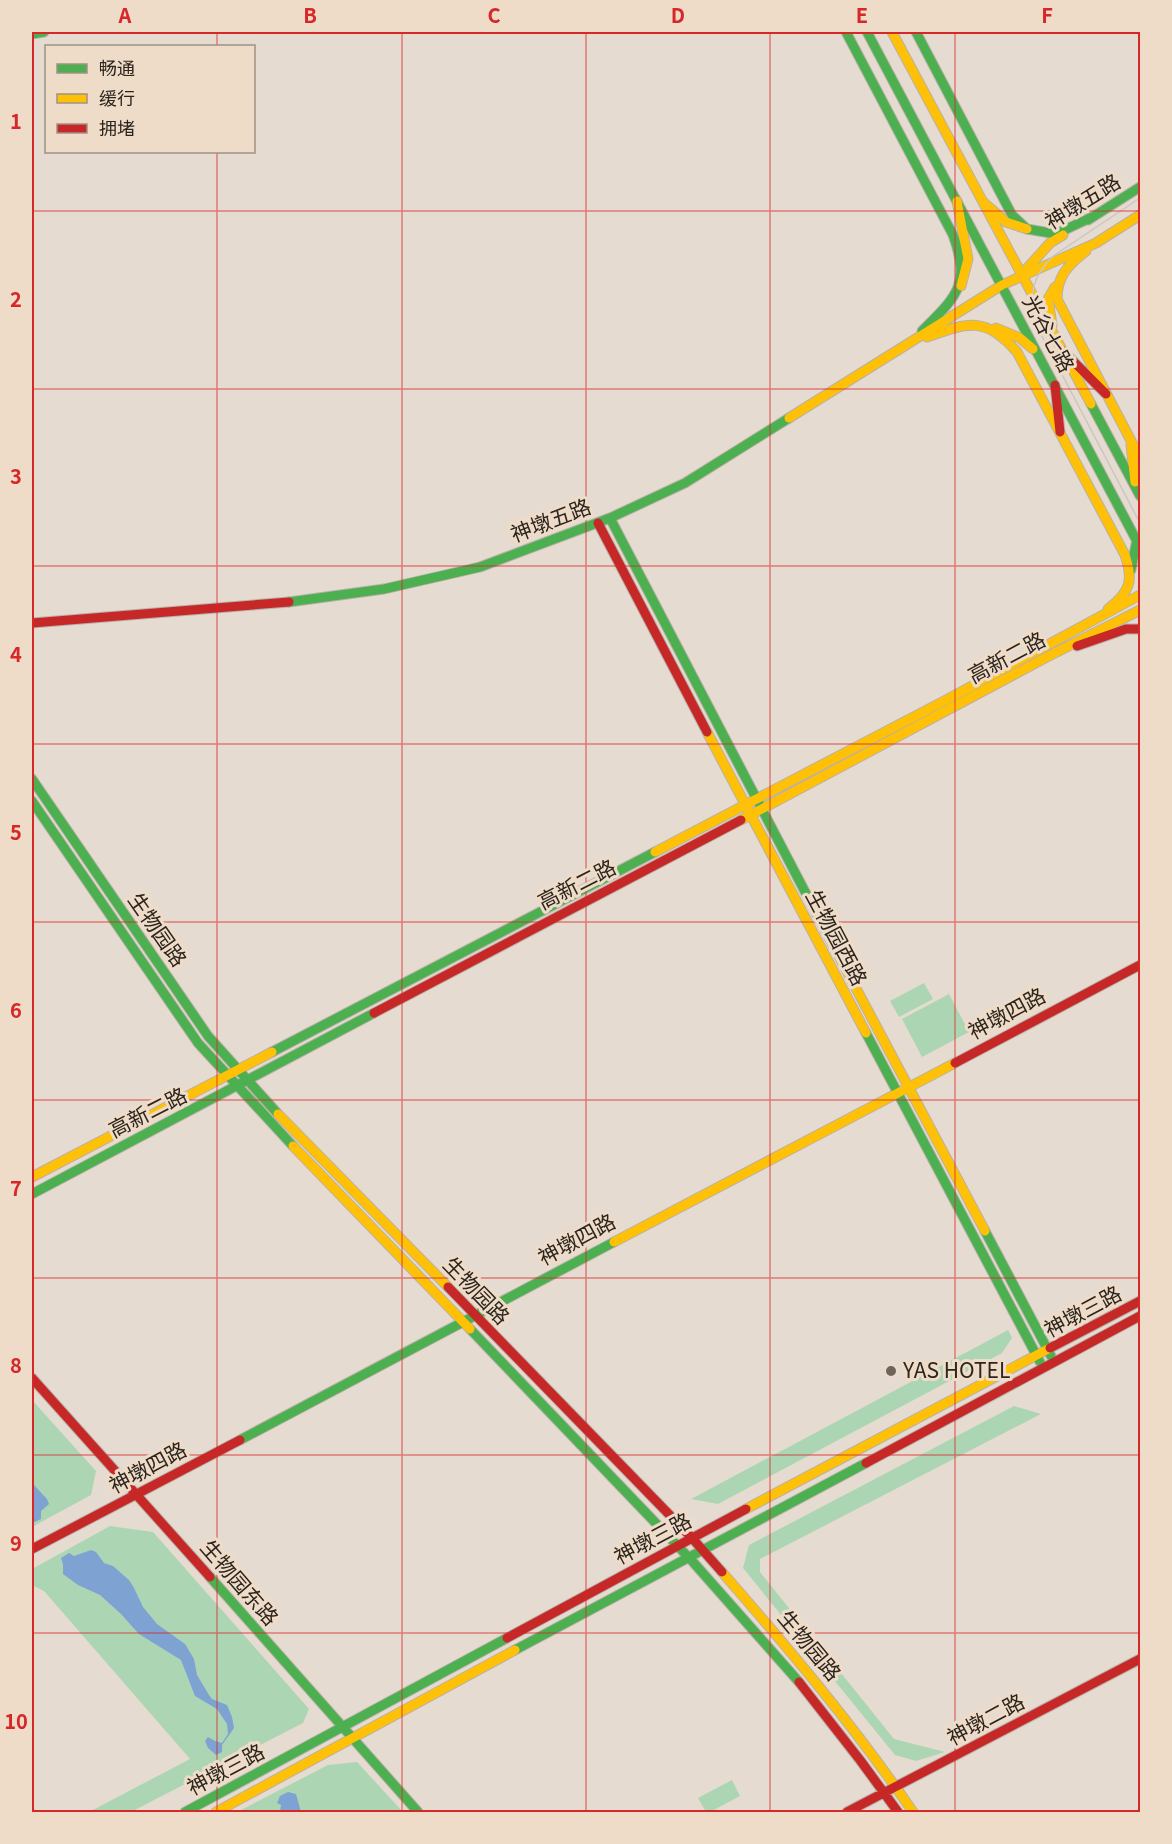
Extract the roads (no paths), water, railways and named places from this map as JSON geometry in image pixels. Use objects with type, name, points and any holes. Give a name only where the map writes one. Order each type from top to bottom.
[{"type":"street","points":[[32,34],[44,32]]},
{"type":"street","points":[[846,32],[953,235],[960,251],[961,286]]},
{"type":"street","name":"光谷七路","points":[[867,32],[1139,543]]},
{"type":"street","name":"光谷七路","points":[[892,32],[1138,492]]},
{"type":"street","points":[[916,32],[1012,215],[1026,230]]},
{"type":"street","name":"神墩五路","points":[[1022,274],[1050,243],[1140,187]]},
{"type":"street","points":[[908,344],[952,301],[961,286],[968,259],[957,201]]},
{"type":"street","points":[[983,202],[1006,222],[1026,230],[1056,234],[1092,217]]},
{"type":"street","name":"神墩五路","points":[[32,623],[290,602],[384,589],[480,567],[598,523],[685,483],[1002,285],[1022,274],[1096,243],[1140,215]]},
{"type":"street","points":[[1055,336],[1048,300],[1065,267],[1096,243]]},
{"type":"street","points":[[1056,285],[1057,299],[1140,458]]},
{"type":"street","points":[[908,344],[963,324],[985,325],[1020,338],[1037,352]]},
{"type":"street","points":[[985,325],[1000,334],[1017,352],[1131,570]]},
{"type":"street","points":[[1063,351],[1106,394]]},
{"type":"street","points":[[1054,385],[1060,432]]},
{"type":"street","points":[[1131,440],[1138,492]]},
{"type":"street","name":"生物园西路","points":[[610,518],[1055,1363]]},
{"type":"street","name":"生物园西路","points":[[598,523],[896,1093],[1044,1369]]},
{"type":"street","points":[[1087,624],[1113,606],[1131,583],[1131,570],[1139,543]]},
{"type":"street","name":"高新二路","points":[[32,1177],[946,700],[1140,595]]},
{"type":"street","name":"高新二路","points":[[32,1194],[1140,610]]},
{"type":"street","points":[[1047,657],[1126,629],[1140,628]]},
{"type":"street","name":"生物园路","points":[[32,779],[208,1036],[474,1315],[692,1538],[798,1659],[873,1754],[913,1812]]},
{"type":"street","name":"生物园路","points":[[32,801],[198,1043],[237,1087],[690,1556],[788,1667],[863,1761],[898,1812]]},
{"type":"street","name":"神墩四路","points":[[32,1549],[1140,965]]},
{"type":"street","name":"神墩三路","points":[[185,1812],[679,1544],[1140,1301]]},
{"type":"street","name":"神墩三路","points":[[216,1812],[1140,1316]]},
{"type":"street","name":"生物园东路","points":[[32,1378],[418,1812]]},
{"type":"street","name":"神墩二路","points":[[847,1812],[1140,1659]]},
{"type":"water","points":[[32,1483],[49,1504],[41,1511],[41,1519],[32,1523]]},
{"type":"water","points":[[91,1550],[96,1552],[104,1563],[113,1566],[129,1580],[143,1607],[157,1624],[185,1644],[194,1659],[197,1675],[212,1699],[227,1705],[234,1728],[222,1745],[222,1752],[216,1755],[208,1748],[205,1741],[208,1737],[222,1743],[228,1734],[227,1724],[217,1709],[195,1696],[181,1660],[139,1634],[100,1595],[78,1585],[63,1574],[61,1558],[69,1553],[74,1556]]},
{"type":"water","points":[[288,1792],[296,1794],[301,1812],[280,1812],[281,1805],[277,1803],[280,1796]]},
{"type":"tram line","points":[[1140,198],[1053,256],[1040,272],[1033,296],[1036,325],[1140,523]]},
{"type":"place","name":"YAS HOTEL","points":[[891,1371]]}]
